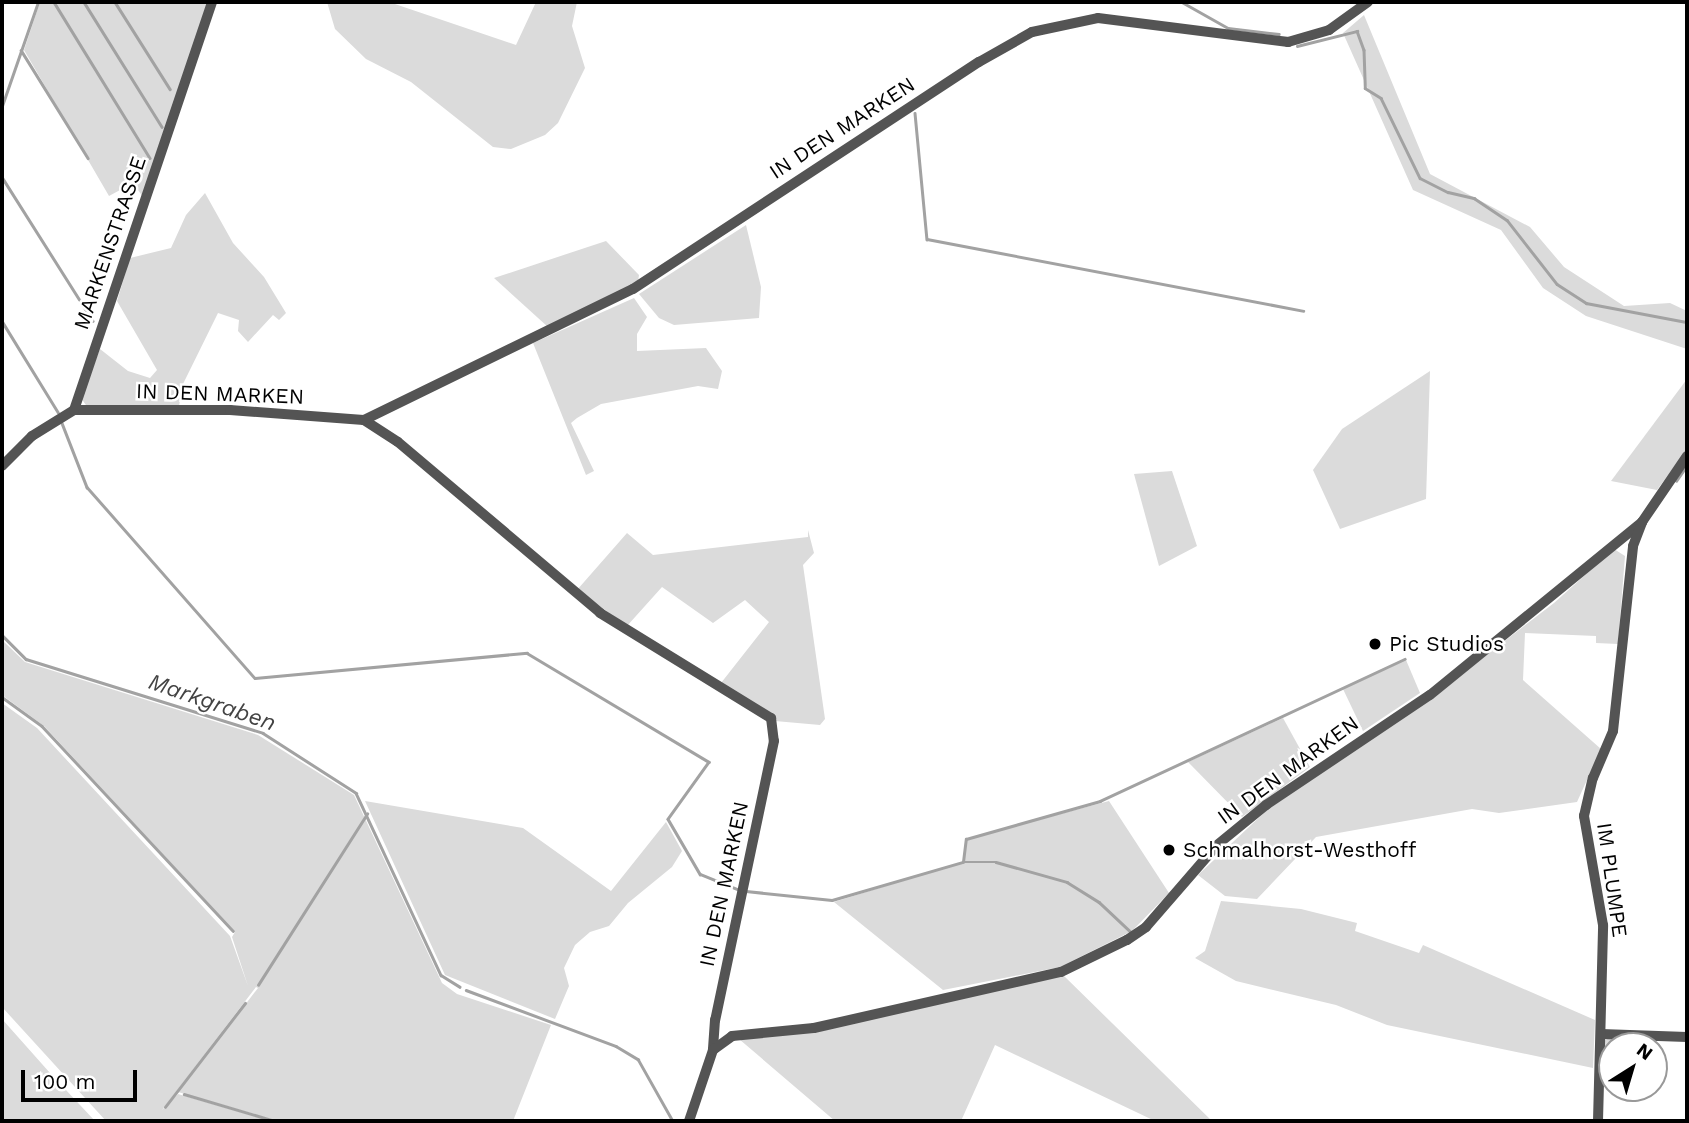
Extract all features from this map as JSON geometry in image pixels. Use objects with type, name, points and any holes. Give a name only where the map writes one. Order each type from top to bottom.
[{"type":"street","name":"MARKENSTRASSE","points":[[74,410],[212,2]]},
{"type":"street","name":"IN DEN MARKEN","points":[[364,420],[633,289],[979,62],[1032,32],[1098,18],[1288,42],[1329,30],[1368,2]]},
{"type":"street","name":"IN DEN MARKEN","points":[[74,410],[230,410],[364,420],[398,442],[600,612],[775,723],[715,1020],[713,1050]]},
{"type":"street","points":[[2,466],[32,436],[74,410]]},
{"type":"street","name":"IM PLUMPE","points":[[1601,1032],[1603,925],[1584,816],[1593,778],[1613,732],[1633,546],[1642,522],[1687,456]]},
{"type":"street","name":"IN DEN MARKEN","points":[[713,1050],[732,1037],[814,1028],[1061,972],[1127,940],[1146,927],[1217,845],[1266,805],[1430,695],[1642,522]]},
{"type":"street","points":[[1620,538],[1633,546]]},
{"type":"street","points":[[715,1020],[732,1037]]},
{"type":"street","points":[[1668,1036],[1687,1037]]},
{"type":"street","points":[[689,1121],[713,1050]]},
{"type":"street","name":"IM PLUMPE","points":[[1598,1121],[1599,1102]]},
{"type":"shaded area","points":[[40,2],[209,2],[143,197],[133,183],[109,196],[24,50]]},
{"type":"shaded area","points":[[327,2],[389,2],[516,45],[536,2],[577,2],[572,26],[585,68],[558,123],[545,135],[511,149],[493,147],[411,82],[366,59],[335,29]]},
{"type":"shaded area","points":[[1364,15],[1430,174],[1530,227],[1564,267],[1624,306],[1670,303],[1687,311],[1687,349],[1586,316],[1543,288],[1501,230],[1413,190],[1343,33]]},
{"type":"shaded area","points":[[205,193],[233,243],[264,277],[286,313],[279,320],[273,315],[248,342],[238,331],[239,320],[218,313],[183,384],[179,406],[88,408],[81,398],[100,349],[128,371],[150,378],[157,370],[117,301],[130,258],[171,248],[186,215]]},
{"type":"shaded area","points":[[746,225],[761,287],[759,318],[674,325],[659,318],[639,294]]},
{"type":"shaded area","points":[[606,241],[639,275],[638,282],[548,327],[494,278]]},
{"type":"shaded area","points":[[634,298],[647,317],[637,334],[637,351],[706,348],[722,371],[718,389],[698,386],[601,404],[577,418],[571,423],[594,471],[586,475],[533,343]]},
{"type":"shaded area","points":[[1430,371],[1426,499],[1340,529],[1313,470],[1342,429]]},
{"type":"shaded area","points":[[1687,379],[1687,449],[1657,490],[1611,481]]},
{"type":"shaded area","points":[[1172,471],[1197,546],[1159,566],[1134,474]]},
{"type":"shaded area","points":[[808,530],[814,553],[803,565],[825,719],[820,725],[775,721],[721,683],[769,622],[745,600],[713,623],[662,587],[627,626],[577,590],[627,533],[653,555],[808,537]]},
{"type":"shaded area","points":[[1614,549],[1625,556],[1618,644],[1596,643],[1596,636],[1525,633],[1523,680],[1601,749],[1577,802],[1499,813],[1472,809],[1316,837],[1257,899],[1225,896],[1198,875],[1267,810],[1432,697],[1554,603]]},
{"type":"shaded area","points":[[2,640],[25,662],[258,735],[354,795],[442,983],[457,994],[551,1025],[513,1121],[278,1121],[178,1092],[258,988],[256,987],[162,1110],[178,1094],[271,1121],[106,1121],[2,1007],[2,703],[37,728],[230,936],[248,986],[232,937],[235,932],[44,726],[2,695]]},
{"type":"shaded area","points":[[1406,660],[1420,693],[1363,731],[1343,689]]},
{"type":"shaded area","points":[[1283,718],[1310,767],[1242,817],[1188,762]]},
{"type":"shaded area","points":[[365,801],[523,828],[611,891],[666,822],[682,851],[672,867],[628,903],[609,926],[590,932],[575,945],[564,968],[569,986],[555,1019],[445,975]]},
{"type":"shaded area","points":[[1109,801],[1169,893],[1132,931],[1060,967],[943,990],[834,902],[963,862],[966,839]]},
{"type":"shaded area","points":[[1221,901],[1301,909],[1357,923],[1355,931],[1419,953],[1423,945],[1595,1020],[1593,1068],[1387,1025],[1336,1005],[1236,981],[1195,958],[1205,951]]},
{"type":"shaded area","points":[[1062,974],[1212,1121],[1155,1121],[995,1045],[961,1121],[835,1121],[739,1039]]},
{"type":"shaded area","points":[[2,1019],[50,1073],[95,1121],[2,1121]]},
{"type":"waterway","points":[[2,106],[38,2]]},
{"type":"waterway","points":[[54,2],[150,158]]},
{"type":"waterway","points":[[84,2],[162,127]]},
{"type":"waterway","points":[[115,2],[170,89]]},
{"type":"waterway","points":[[1182,2],[1228,28],[1279,34]]},
{"type":"waterway","points":[[1297,46],[1357,31],[1364,50],[1365,88],[1381,98],[1420,178],[1448,192],[1474,198],[1507,220],[1557,284],[1586,303],[1687,322]]},
{"type":"waterway","points":[[21,50],[88,158]]},
{"type":"waterway","points":[[915,113],[927,239],[1303,311]]},
{"type":"waterway","points":[[2,177],[93,321]]},
{"type":"waterway","points":[[2,321],[58,412]]},
{"type":"waterway","points":[[62,423],[87,487],[255,678],[527,653],[709,762],[668,819],[700,874],[737,889]]},
{"type":"waterway","points":[[1676,481],[1687,465]]},
{"type":"waterway","name":"Markgraben","points":[[2,635],[26,659],[263,733],[356,793],[441,975],[460,987]]},
{"type":"waterway","points":[[963,862],[966,839],[1100,801],[1404,659]]},
{"type":"waterway","points":[[2,697],[42,726],[233,931]]},
{"type":"waterway","points":[[258,985],[367,814]]},
{"type":"waterway","points":[[746,891],[832,900],[963,862],[996,862],[1067,882],[1099,902],[1131,932]]},
{"type":"waterway","name":"Markgraben","points":[[466,990],[616,1046],[638,1059],[673,1121]]},
{"type":"waterway","points":[[165,1107],[245,1003]]},
{"type":"waterway","points":[[184,1094],[275,1121]]},
{"type":"place","name":"Pic Studios","points":[[1375,644]]},
{"type":"place","name":"Schmalhorst-Westhoff","points":[[1169,850]]}]
